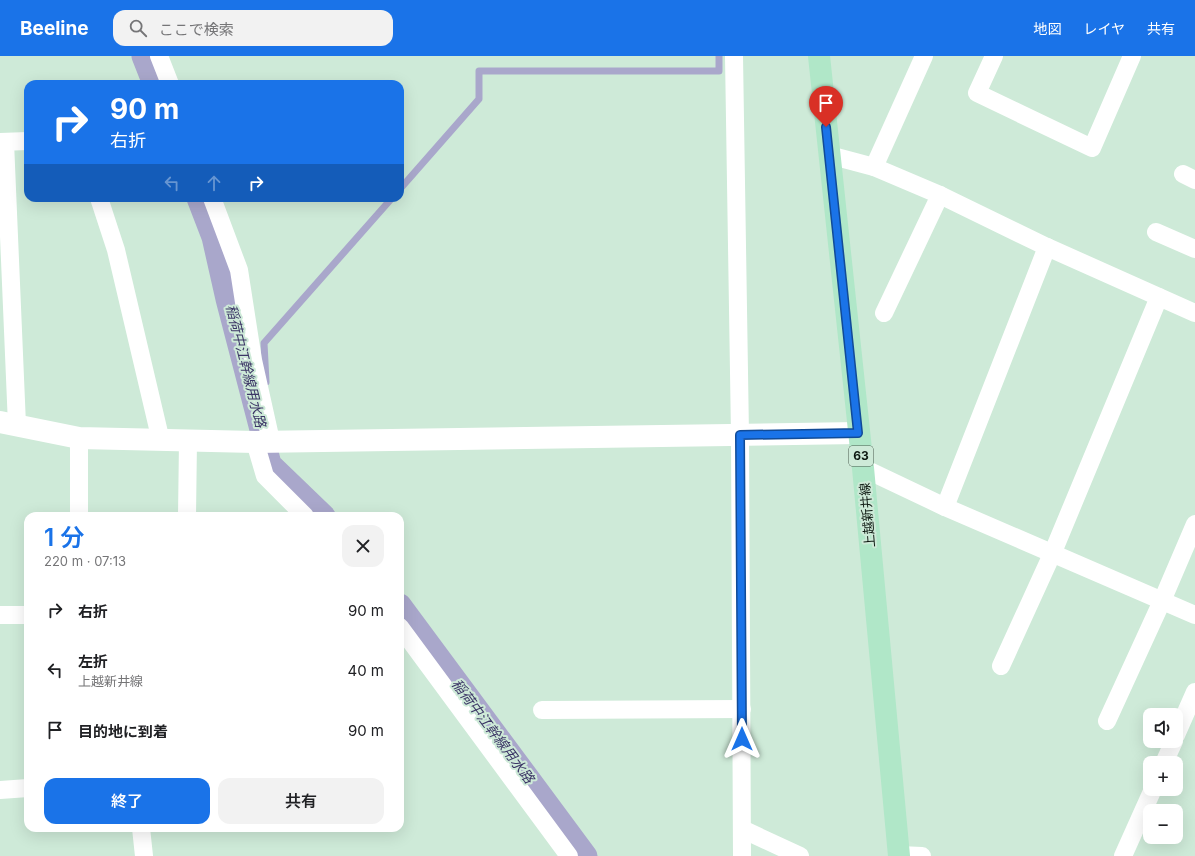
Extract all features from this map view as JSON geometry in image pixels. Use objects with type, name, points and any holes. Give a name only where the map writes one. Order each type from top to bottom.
[{"type":"main road","name":"上越新井線","points":[[818,56],[863,468],[899,856]]},
{"type":"street","points":[[159,56],[168,80]]},
{"type":"street","points":[[734,56],[740,435],[742,856]]},
{"type":"street","points":[[874,167],[924,56]]},
{"type":"street","points":[[994,56],[977,93],[1092,148],[1132,56]]},
{"type":"street","points":[[24,141],[2,142],[8,424],[79,438],[161,441],[858,433]]},
{"type":"street","points":[[829,155],[874,167],[940,195],[1048,247],[1195,313]]},
{"type":"street","points":[[884,313],[940,195]]},
{"type":"street","points":[[100,202],[116,250],[161,441]]},
{"type":"street","points":[[213,202],[238,270],[253,360],[263,441],[265,476],[301,512]]},
{"type":"street","points":[[1156,232],[1195,249]]},
{"type":"street","points":[[945,507],[1048,247]]},
{"type":"street","points":[[1001,666],[1052,552],[1159,297]]},
{"type":"street","points":[[79,438],[79,512]]},
{"type":"street","points":[[187,512],[188,441]]},
{"type":"street","points":[[863,468],[945,507],[1195,615]]},
{"type":"street","points":[[1107,721],[1162,601],[1195,524]]},
{"type":"street","points":[[0,615],[24,615]]},
{"type":"street","points":[[404,632],[569,856]]},
{"type":"street","points":[[1183,720],[1195,692]]},
{"type":"street","points":[[542,710],[742,709]]},
{"type":"street","points":[[0,790],[24,788]]},
{"type":"street","points":[[1123,856],[1149,796]]},
{"type":"street","points":[[742,829],[800,856]]},
{"type":"street","points":[[141,832],[144,856]]},
{"type":"street","points":[[899,856],[922,856]]},
{"type":"waterway","name":"稲荷中江幹線用水路","points":[[143,56],[152,80]]},
{"type":"waterway","points":[[404,184],[479,99],[479,71],[719,71],[719,56]]},
{"type":"waterway","name":"稲荷中江幹線用水路","points":[[200,202],[213,237],[227,299],[270,464],[320,512]]},
{"type":"waterway","points":[[266,382],[264,343],[388,202]]},
{"type":"waterway","name":"稲荷中江幹線用水路","points":[[269,444],[270,464]]},
{"type":"waterway","name":"稲荷中江幹線用水路","points":[[404,610],[586,856]]},
{"type":"route","points":[[742,739],[740,435],[858,433],[826,127]]}]
